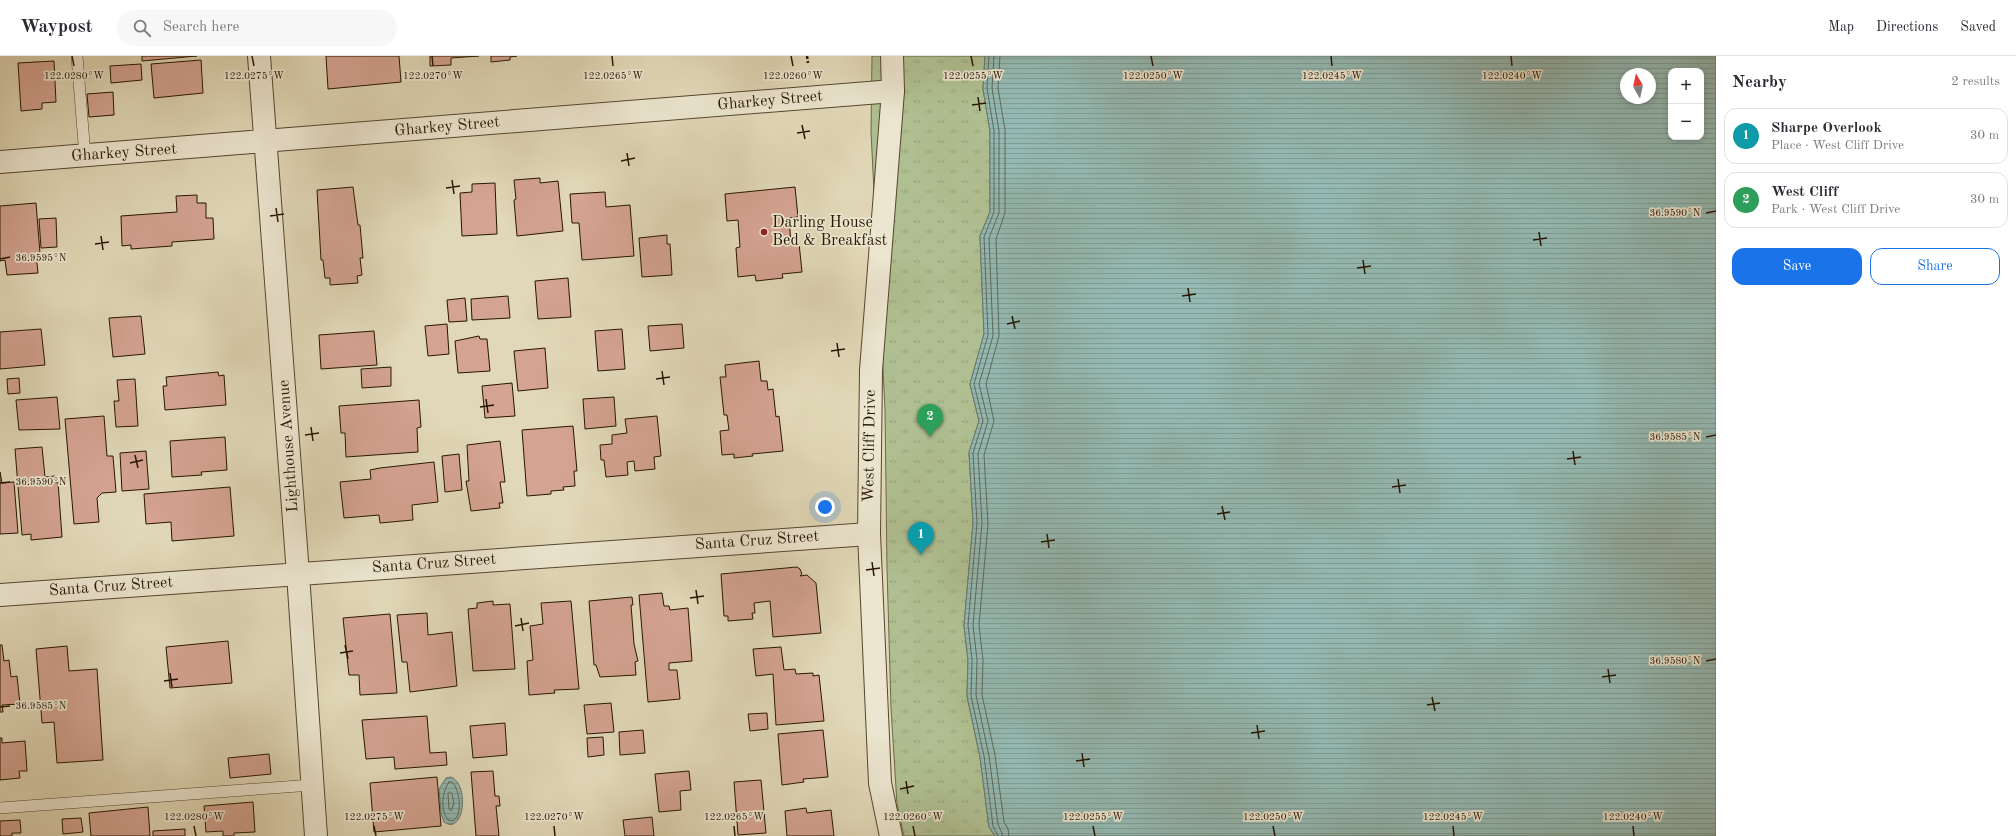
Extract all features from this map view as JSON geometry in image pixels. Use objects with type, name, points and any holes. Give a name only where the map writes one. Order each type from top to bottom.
[{"type":"street","name":"Lighthouse Avenue","points":[[259,56],[316,836]]},
{"type":"street","name":"West Cliff Drive","points":[[891,836],[880,783],[868,534],[871,370],[893,91],[892,56]]},
{"type":"street","name":"Gharkey Street","points":[[0,162],[893,91]]},
{"type":"street","name":"Santa Cruz Street","points":[[0,595],[868,534]]},
{"type":"lane","points":[[77,56],[85,156]]},
{"type":"lane","points":[[0,808],[312,785]]},
{"type":"path","points":[[807,56],[808,63]]},
{"type":"green space","points":[[872,56],[985,56],[983,89],[990,131],[990,212],[980,236],[984,334],[970,384],[979,421],[969,453],[973,523],[964,625],[968,660],[967,696],[980,757],[989,827],[995,836],[904,836],[897,804],[891,708],[885,409],[871,132]]},
{"type":"water","points":[[985,56],[1716,56],[1716,836],[995,836],[989,827],[980,757],[967,696],[968,660],[964,625],[973,523],[969,452],[979,421],[970,384],[984,334],[980,236],[990,212],[990,131],[983,89]]},
{"type":"water","points":[[451,777],[457,782],[461,789],[462,808],[460,816],[456,822],[451,824],[444,822],[441,813],[439,789],[446,778]]},
{"type":"building","points":[[142,56],[197,56],[142,61]]},
{"type":"building","points":[[326,56],[399,56],[401,82],[328,89]]},
{"type":"building","points":[[430,56],[479,56],[451,58],[451,65],[430,66]]},
{"type":"building","points":[[491,56],[517,56],[510,57],[510,60],[491,62]]},
{"type":"building","points":[[201,60],[203,93],[154,98],[151,64]]},
{"type":"building","points":[[54,61],[56,102],[42,103],[42,109],[21,111],[18,63]]},
{"type":"building","points":[[141,64],[142,80],[111,83],[110,66]]},
{"type":"building","points":[[113,92],[114,115],[89,117],[87,94]]},
{"type":"building","points":[[540,178],[540,183],[558,181],[563,231],[517,236],[514,180]]},
{"type":"building","points":[[495,183],[497,234],[462,236],[460,193],[472,192],[472,184]]},
{"type":"building","points":[[353,187],[358,225],[360,225],[363,258],[360,258],[362,275],[357,276],[358,283],[330,285],[330,278],[325,278],[323,260],[321,260],[317,190]]},
{"type":"building","name":"Darling House Bed & Breakfast","points":[[795,187],[798,217],[789,218],[791,244],[799,243],[802,272],[782,274],[783,278],[756,281],[755,275],[738,277],[736,248],[740,247],[738,220],[727,221],[725,194]]},
{"type":"building","points":[[605,192],[606,207],[630,205],[634,256],[582,260],[579,223],[572,223],[570,194]]},
{"type":"building","points":[[197,195],[197,203],[206,203],[206,218],[213,218],[214,239],[172,242],[172,246],[131,249],[131,245],[122,246],[121,216],[177,212],[176,196]]},
{"type":"building","points":[[36,203],[40,253],[36,253],[38,273],[7,275],[5,260],[0,261],[0,206]]},
{"type":"building","points":[[56,218],[57,247],[41,248],[39,219]]},
{"type":"building","points":[[667,235],[667,244],[670,244],[672,275],[642,277],[639,238]]},
{"type":"building","points":[[568,278],[571,317],[538,319],[535,281]]},
{"type":"building","points":[[508,296],[510,318],[472,320],[471,299]]},
{"type":"building","points":[[465,298],[467,321],[449,322],[447,300]]},
{"type":"building","points":[[141,316],[145,354],[113,357],[109,318]]},
{"type":"building","points":[[447,324],[449,354],[428,356],[425,326]]},
{"type":"building","points":[[682,324],[684,348],[650,351],[648,326]]},
{"type":"building","points":[[41,329],[45,365],[0,369],[0,332]]},
{"type":"building","points":[[622,329],[625,369],[598,371],[595,331]]},
{"type":"building","points":[[374,331],[377,365],[321,369],[319,335]]},
{"type":"building","points":[[479,336],[480,339],[487,339],[490,371],[458,373],[455,341]]},
{"type":"building","points":[[545,348],[548,388],[518,391],[514,351]]},
{"type":"building","points":[[759,361],[761,381],[767,381],[768,390],[773,389],[776,417],[779,416],[783,451],[752,454],[753,456],[734,458],[734,454],[722,455],[720,431],[729,430],[727,415],[724,415],[720,377],[726,377],[725,365]]},
{"type":"building","points":[[391,367],[391,386],[362,388],[361,369]]},
{"type":"building","points":[[218,372],[219,376],[224,375],[226,405],[165,410],[163,386],[167,386],[166,377]]},
{"type":"building","points":[[19,378],[20,393],[8,394],[7,379]]},
{"type":"building","points":[[135,379],[138,426],[116,427],[114,401],[119,401],[117,380]]},
{"type":"building","points":[[512,383],[515,416],[485,418],[482,386]]},
{"type":"building","points":[[57,397],[60,429],[19,430],[16,400]]},
{"type":"building","points":[[614,397],[616,426],[585,429],[583,399]]},
{"type":"building","points":[[419,400],[421,427],[417,428],[418,452],[346,457],[345,433],[341,433],[339,406]]},
{"type":"building","points":[[104,416],[107,456],[113,456],[116,492],[102,493],[97,498],[99,522],[74,524],[65,419]]},
{"type":"building","points":[[657,416],[661,456],[654,457],[655,469],[635,471],[634,461],[627,462],[628,475],[606,477],[604,460],[601,460],[600,445],[612,444],[612,435],[627,433],[625,419]]},
{"type":"building","points":[[573,426],[577,471],[574,471],[575,486],[563,487],[564,490],[551,491],[551,494],[527,496],[522,430]]},
{"type":"building","points":[[225,437],[227,470],[201,472],[202,475],[172,477],[170,441]]},
{"type":"building","points":[[500,441],[505,482],[500,482],[503,503],[499,503],[500,508],[471,511],[466,481],[469,481],[467,445]]},
{"type":"building","points":[[42,447],[45,477],[55,476],[56,483],[58,482],[62,537],[31,540],[31,534],[22,535],[15,449]]},
{"type":"building","points":[[146,451],[149,489],[122,491],[120,453]]},
{"type":"building","points":[[459,454],[462,490],[445,492],[442,456]]},
{"type":"building","points":[[434,462],[438,502],[412,505],[413,520],[380,523],[379,515],[344,518],[340,482],[371,479],[370,470]]},
{"type":"building","points":[[0,472],[2,483],[14,482],[18,533],[0,534]]},
{"type":"building","points":[[230,487],[234,536],[172,541],[171,522],[146,524],[144,494]]},
{"type":"building","points":[[797,567],[800,569],[802,574],[800,576],[807,575],[816,583],[821,633],[773,637],[770,601],[754,603],[755,613],[752,613],[753,619],[728,621],[728,616],[724,616],[721,574]]},
{"type":"building","points":[[662,593],[664,606],[669,606],[670,610],[688,608],[692,661],[669,663],[669,670],[677,670],[680,699],[648,702],[639,595]]},
{"type":"building","points":[[632,597],[633,605],[631,605],[634,644],[638,661],[635,662],[636,675],[600,677],[596,665],[594,665],[589,601]]},
{"type":"building","points":[[493,601],[493,605],[510,604],[515,669],[473,671],[468,609],[477,608],[477,603]]},
{"type":"building","points":[[571,601],[579,689],[554,690],[555,693],[529,695],[527,661],[533,660],[530,626],[543,624],[541,603]]},
{"type":"building","points":[[427,613],[428,635],[452,632],[457,686],[410,692],[407,662],[402,662],[397,615]]},
{"type":"building","points":[[390,614],[397,693],[360,695],[359,675],[349,675],[343,618]]},
{"type":"building","points":[[228,641],[232,683],[170,688],[166,647]]},
{"type":"building","points":[[0,645],[2,645],[4,661],[9,660],[11,677],[17,676],[20,704],[2,705],[3,712],[0,712]]},
{"type":"building","points":[[67,646],[69,671],[97,669],[103,760],[57,763],[54,722],[42,723],[36,649]]},
{"type":"building","points":[[781,647],[784,670],[795,669],[796,674],[813,673],[813,676],[819,675],[824,721],[776,725],[773,674],[756,676],[753,649]]},
{"type":"building","points":[[611,703],[614,732],[587,734],[584,705]]},
{"type":"building","points":[[767,713],[768,729],[750,731],[748,714]]},
{"type":"building","points":[[427,716],[430,753],[446,752],[447,765],[395,769],[394,757],[366,759],[362,720]]},
{"type":"building","points":[[505,723],[507,755],[473,758],[470,726]]},
{"type":"building","points":[[643,730],[645,753],[620,755],[619,732]]},
{"type":"building","points":[[823,730],[828,777],[803,779],[804,782],[782,785],[778,734]]},
{"type":"building","points":[[603,737],[604,755],[588,757],[587,738]]},
{"type":"building","points":[[0,738],[2,738],[2,743],[25,741],[27,771],[19,771],[20,778],[0,780]]},
{"type":"building","points":[[269,754],[271,774],[230,778],[228,758]]},
{"type":"building","points":[[493,771],[495,796],[499,796],[500,806],[496,806],[499,836],[476,836],[471,772]]},
{"type":"building","points":[[689,771],[691,790],[680,791],[681,810],[659,812],[655,774]]},
{"type":"building","points":[[437,777],[441,826],[374,832],[370,783]]},
{"type":"building","points":[[761,780],[766,833],[738,835],[734,782]]},
{"type":"building","points":[[253,802],[255,832],[234,833],[234,836],[223,836],[223,831],[206,832],[204,806]]},
{"type":"building","points":[[148,807],[150,836],[91,836],[89,813]]},
{"type":"building","points":[[806,808],[807,813],[831,810],[834,836],[787,836],[785,811]]},
{"type":"building","points":[[652,817],[654,836],[625,836],[623,820]]},
{"type":"building","points":[[81,818],[83,832],[63,834],[62,819]]},
{"type":"building","points":[[20,820],[21,833],[12,833],[12,836],[0,836],[0,821]]},
{"type":"building","points":[[185,829],[185,836],[153,836],[153,831]]},
{"type":"place","name":"Darling House Bed & Breakfast","points":[[764,232]]},
{"type":"place","name":"West Cliff","points":[[930,437]]},
{"type":"place","name":"Sharpe Overlook","points":[[921,555]]}]
